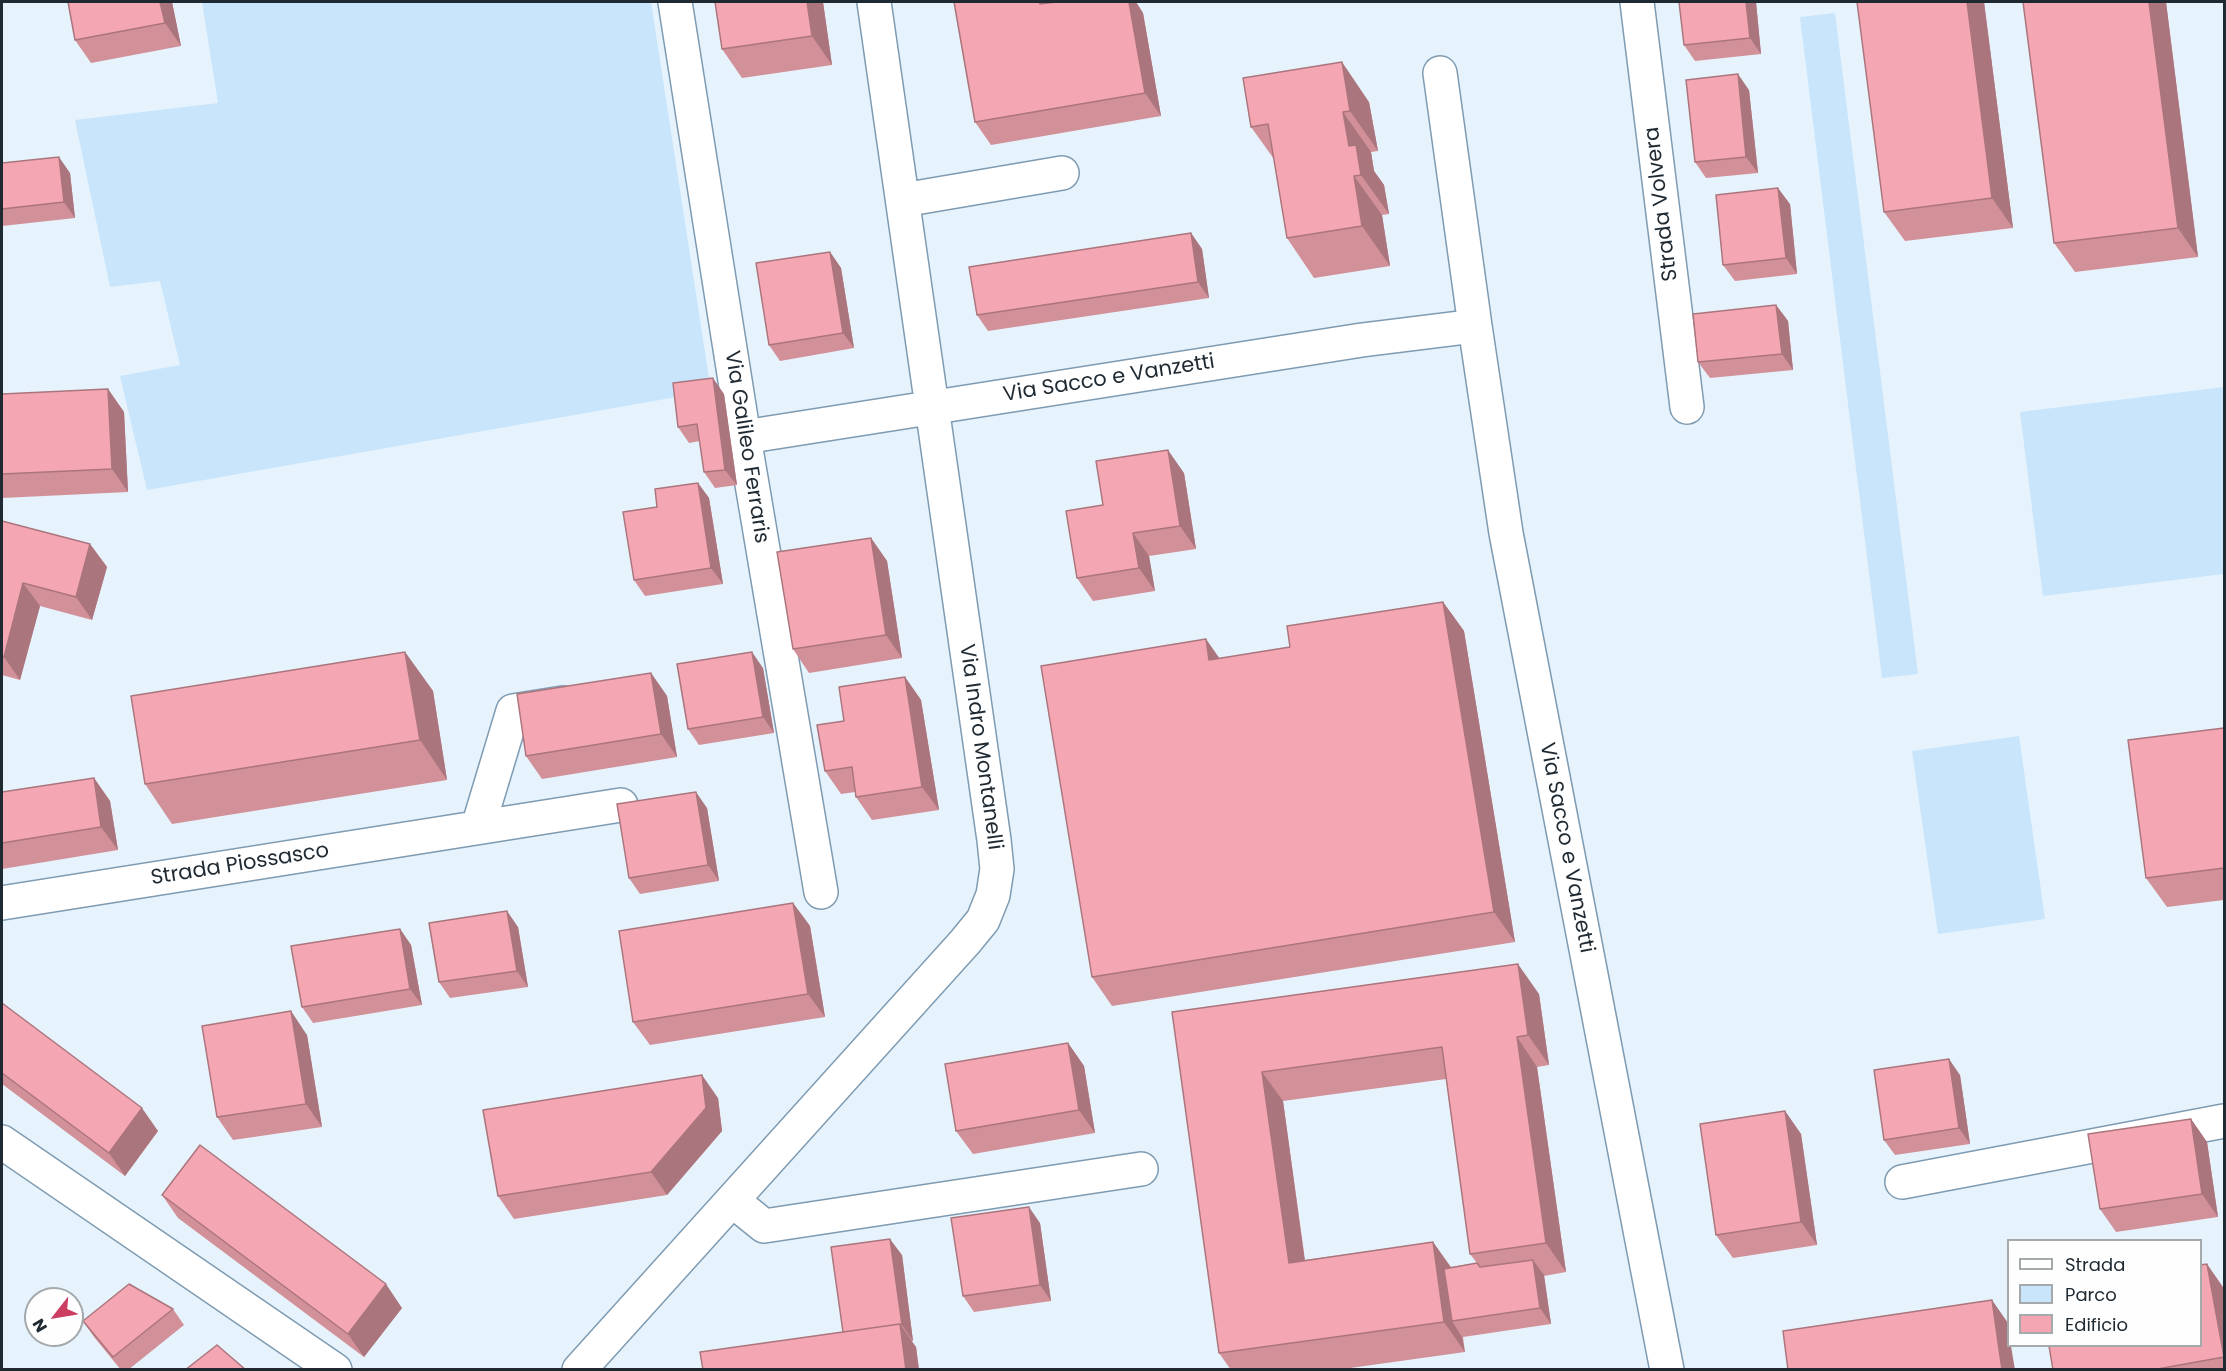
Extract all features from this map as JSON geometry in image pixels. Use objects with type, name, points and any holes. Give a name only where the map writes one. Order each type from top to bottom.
[{"type":"street","name":"Via Galileo Ferraris","points":[[675,2],[744,436],[821,892]]},
{"type":"street","name":"Via Indro Montanelli","points":[[579,1370],[965,942],[983,920],[993,895],[997,869],[994,840],[874,2]]},
{"type":"street","name":"Strada Volvera","points":[[1637,2],[1687,407]]},
{"type":"street","name":"Via Sacco e Vanzetti","points":[[1440,73],[1506,532],[1666,1370]]},
{"type":"street","points":[[903,200],[1062,173]]},
{"type":"street","name":"Via Sacco e Vanzetti","points":[[744,436],[1362,340],[1475,326]]},
{"type":"street","points":[[478,827],[513,711],[591,698]]},
{"type":"street","name":"Strada Piossasco","points":[[2,903],[621,804]]},
{"type":"street","points":[[1902,1182],[2224,1120]]},
{"type":"street","points":[[2,1142],[335,1370]]},
{"type":"street","points":[[733,1201],[764,1226],[1141,1169]]},
{"type":"green space","points":[[202,2],[651,2],[711,391],[147,490],[120,376],[180,365],[160,281],[110,287],[75,120],[218,103]]},
{"type":"green space","points":[[1835,13],[1918,674],[1882,678],[1800,17]]},
{"type":"green space","points":[[2224,387],[2224,574],[2043,596],[2020,412]]},
{"type":"green space","points":[[2019,736],[2045,919],[1938,934],[1912,751]]},
{"type":"building","points":[[68,2],[160,2],[165,23],[75,40]]},
{"type":"building","points":[[715,2],[807,2],[812,36],[722,49]]},
{"type":"building","points":[[954,2],[1039,2],[1040,4],[1129,2],[1145,93],[975,122]]},
{"type":"building","points":[[1679,2],[1746,2],[1750,38],[1684,45]]},
{"type":"building","points":[[1857,2],[1967,2],[1992,198],[1884,212]]},
{"type":"building","points":[[2023,2],[2149,2],[2178,228],[2054,243]]},
{"type":"building","points":[[1342,62],[1350,111],[1343,112],[1349,146],[1356,145],[1361,175],[1354,176],[1362,226],[1287,238],[1268,124],[1251,127],[1243,78]]},
{"type":"building","points":[[1738,74],[1746,157],[1695,162],[1686,80]]},
{"type":"building","points":[[59,157],[64,202],[2,209],[2,163]]},
{"type":"building","points":[[1778,188],[1786,258],[1723,265],[1716,195]]},
{"type":"building","points":[[1191,233],[1198,282],[977,315],[969,267]]},
{"type":"building","points":[[830,252],[843,333],[769,345],[756,263]]},
{"type":"building","points":[[1776,305],[1782,354],[1698,362],[1693,314]]},
{"type":"building","points":[[713,378],[725,470],[704,472],[697,424],[678,427],[673,383]]},
{"type":"building","points":[[108,389],[112,469],[2,474],[2,394]]},
{"type":"building","points":[[1168,450],[1180,526],[1133,533],[1139,568],[1077,578],[1066,511],[1103,505],[1096,461]]},
{"type":"building","points":[[698,483],[711,568],[634,580],[623,512],[657,507],[655,489]]},
{"type":"building","points":[[2,521],[90,544],[76,597],[23,583],[4,657],[2,656]]},
{"type":"building","points":[[871,538],[886,635],[793,649],[777,552]]},
{"type":"building","points":[[1443,602],[1494,912],[1092,977],[1041,666],[1206,639],[1209,660],[1290,647],[1287,626]]},
{"type":"building","points":[[405,652],[420,740],[145,784],[131,696]]},
{"type":"building","points":[[752,652],[763,717],[688,729],[677,664]]},
{"type":"building","points":[[651,673],[661,734],[526,756],[517,694]]},
{"type":"building","points":[[905,677],[922,787],[856,797],[852,767],[825,771],[817,725],[844,721],[839,687]]},
{"type":"building","points":[[2224,728],[2224,868],[2146,878],[2128,740]]},
{"type":"building","points":[[94,778],[101,827],[2,843],[2,792]]},
{"type":"building","points":[[696,792],[708,865],[629,878],[617,804]]},
{"type":"building","points":[[793,903],[808,994],[633,1022],[619,931]]},
{"type":"building","points":[[507,911],[517,971],[439,982],[429,923]]},
{"type":"building","points":[[400,929],[410,989],[302,1007],[291,946]]},
{"type":"building","points":[[1518,964],[1528,1035],[1517,1037],[1546,1243],[1470,1254],[1442,1047],[1262,1072],[1289,1263],[1433,1242],[1444,1322],[1219,1353],[1172,1012]]},
{"type":"building","points":[[2,1003],[142,1108],[109,1153],[2,1073]]},
{"type":"building","points":[[291,1011],[306,1104],[217,1117],[202,1026]]},
{"type":"building","points":[[1068,1043],[1079,1110],[956,1131],[945,1064]]},
{"type":"building","points":[[1949,1059],[1959,1128],[1884,1140],[1874,1070]]},
{"type":"building","points":[[702,1075],[706,1108],[651,1172],[498,1196],[483,1110]]},
{"type":"building","points":[[1785,1111],[1801,1222],[1716,1235],[1700,1124]]},
{"type":"building","points":[[2191,1119],[2202,1194],[2100,1209],[2088,1134]]},
{"type":"building","points":[[200,1145],[386,1284],[348,1334],[162,1195]]},
{"type":"building","points":[[1029,1207],[1040,1285],[963,1296],[951,1218]]},
{"type":"building","points":[[890,1239],[902,1325],[843,1332],[831,1247]]},
{"type":"building","points":[[1533,1260],[1540,1308],[1452,1321],[1444,1269],[1477,1263],[1480,1267]]},
{"type":"building","points":[[2207,1264],[2224,1357],[2152,1370],[2053,1370],[2049,1347],[2202,1347],[2202,1265]]},
{"type":"building","points":[[129,1284],[173,1309],[113,1357],[84,1320]]},
{"type":"building","points":[[1992,1300],[2002,1370],[1788,1370],[1783,1331]]},
{"type":"building","points":[[900,1324],[906,1370],[703,1370],[700,1352]]},
{"type":"building","points":[[217,1345],[246,1370],[185,1370]]}]
